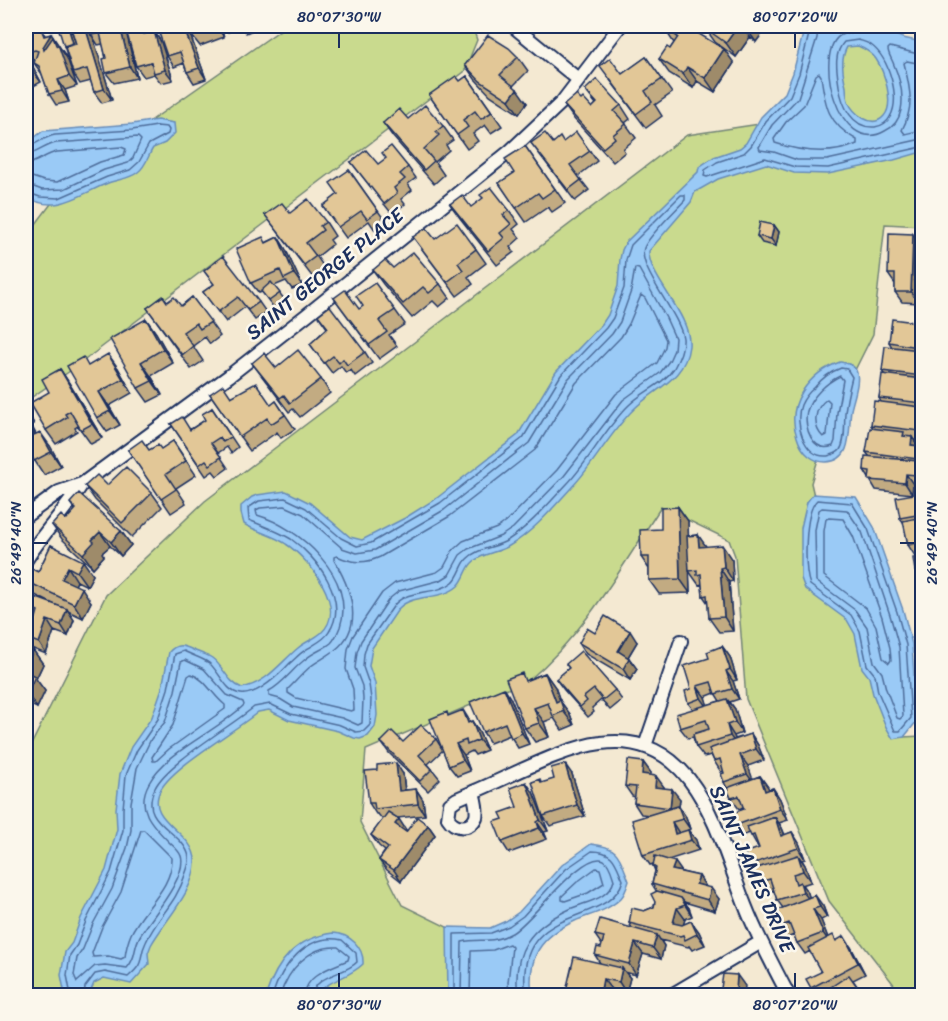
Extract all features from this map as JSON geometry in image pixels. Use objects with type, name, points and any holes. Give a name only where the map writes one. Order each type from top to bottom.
[{"type":"street","points":[[513,26],[579,80]]},
{"type":"street","name":"SAINT GEORGE PLACE","points":[[26,516],[59,492],[82,484],[229,376],[509,152],[562,102],[620,26]]},
{"type":"street","name":"SAINT GEORGE PLACE","points":[[26,560],[82,484]]},
{"type":"street","points":[[645,746],[681,641]]},
{"type":"street","name":"SAINT JAMES DRIVE","points":[[473,792],[553,758],[598,743],[622,742],[645,746],[672,761],[697,790],[709,813],[761,942],[789,996]]},
{"type":"street","points":[[670,996],[761,942]]},
{"type":"green space","points":[[286,26],[472,26],[477,40],[464,72],[73,369],[26,401],[26,237],[72,176]]},
{"type":"green space","points":[[855,38],[922,48],[922,226],[885,224],[873,334],[829,422],[811,483],[834,583],[903,737],[922,736],[922,995],[902,995],[829,901],[746,699],[735,556],[729,540],[661,507],[585,621],[568,642],[529,680],[366,750],[360,822],[402,905],[447,927],[495,995],[26,995],[26,755],[106,595],[205,501],[687,135],[772,122]]},
{"type":"water","points":[[805,26],[873,26],[903,38],[922,42],[922,152],[828,174],[794,173],[766,164],[718,179],[695,192],[691,202],[649,251],[655,272],[684,322],[688,334],[689,346],[682,367],[626,418],[580,478],[526,534],[505,548],[476,560],[470,565],[458,586],[451,591],[412,600],[399,608],[372,648],[369,666],[375,683],[377,715],[375,727],[368,736],[360,739],[354,738],[338,731],[289,720],[269,710],[258,712],[192,759],[168,780],[157,800],[159,810],[187,842],[193,851],[195,861],[194,872],[185,894],[151,945],[148,953],[149,964],[131,984],[104,978],[94,983],[89,995],[65,995],[61,975],[65,952],[72,943],[81,918],[106,870],[117,829],[116,809],[120,774],[131,747],[152,717],[162,688],[169,652],[176,646],[183,646],[209,656],[233,682],[242,688],[259,682],[273,672],[298,648],[321,633],[328,623],[330,611],[328,598],[314,572],[305,560],[286,544],[244,524],[241,506],[257,495],[286,491],[310,503],[350,537],[362,540],[405,518],[437,498],[518,435],[556,372],[608,315],[618,286],[620,259],[626,242],[698,172],[699,167],[714,157],[740,148],[746,143],[761,117],[785,93],[793,73]],"holes":[[[858,46],[876,59],[887,88],[889,104],[884,116],[879,120],[869,121],[858,115],[848,101],[843,56],[847,47]]]},
{"type":"water","points":[[157,120],[174,123],[175,133],[165,143],[153,148],[141,170],[135,174],[57,204],[37,202],[26,196],[26,144],[43,131]]},
{"type":"water","points":[[840,362],[853,366],[857,374],[848,443],[841,456],[835,460],[822,462],[809,456],[800,445],[794,425],[794,413],[802,391],[810,382],[829,367]]},
{"type":"water","points":[[813,494],[856,497],[874,527],[903,610],[912,644],[917,721],[904,737],[893,739],[886,727],[869,677],[862,668],[855,634],[847,620],[805,589],[801,578],[801,528],[807,502]]},
{"type":"water","points":[[591,844],[601,845],[617,854],[629,881],[627,888],[621,898],[611,906],[563,927],[545,941],[534,959],[532,995],[448,995],[447,927],[490,928],[506,921],[519,912],[562,865]]},
{"type":"water","points":[[333,933],[355,942],[361,952],[363,964],[327,985],[316,995],[266,995],[276,972],[290,953],[308,940]]},
{"type":"building","points":[[32,26],[42,31],[44,36],[51,34],[43,47],[44,50],[53,37],[59,47],[69,76],[58,80],[62,91],[49,94],[39,66],[34,63],[38,51],[28,52],[26,30],[27,27]]},
{"type":"building","points":[[85,26],[104,89],[94,92],[87,69],[73,73],[65,47],[76,44],[71,28]]},
{"type":"building","points":[[88,26],[120,26],[130,67],[106,73],[103,59],[106,58],[100,33],[91,35]]},
{"type":"building","points":[[141,26],[144,34],[154,31],[165,70],[154,73],[151,62],[136,66],[126,30]]},
{"type":"building","points":[[183,26],[199,68],[187,72],[180,52],[167,56],[157,27]]},
{"type":"building","points":[[188,26],[217,26],[192,36]]},
{"type":"building","points":[[665,26],[686,26],[724,49],[705,78],[687,67],[683,74],[659,59],[678,37],[664,28]]},
{"type":"building","points":[[707,26],[738,26],[726,43],[705,28]]},
{"type":"building","points":[[68,27],[73,43],[64,46],[59,30]]},
{"type":"building","points":[[488,35],[509,48],[518,57],[500,75],[517,89],[509,100],[480,81],[465,65]]},
{"type":"building","points":[[646,57],[662,79],[645,91],[652,102],[636,114],[600,66],[610,58],[622,74]]},
{"type":"building","points":[[26,58],[33,72],[26,76]]},
{"type":"building","points":[[456,76],[460,81],[467,76],[492,112],[481,119],[475,111],[463,120],[468,127],[457,135],[429,95]]},
{"type":"building","points":[[597,79],[621,105],[614,111],[626,124],[603,148],[564,105],[576,95],[581,100],[583,98],[592,108],[597,103],[585,90]]},
{"type":"building","points":[[425,105],[443,126],[436,132],[439,135],[424,149],[434,161],[424,170],[383,123],[399,109],[408,119]]},
{"type":"building","points":[[576,132],[590,151],[570,165],[581,180],[568,190],[531,143],[545,133],[553,143],[560,137],[563,142]]},
{"type":"building","points":[[391,146],[408,167],[400,174],[405,179],[394,188],[397,193],[384,204],[351,162],[366,150],[378,164],[386,158],[382,153]]},
{"type":"building","points":[[525,146],[555,189],[542,198],[538,193],[516,208],[499,183],[514,173],[505,159]]},
{"type":"building","points":[[349,170],[378,211],[367,219],[361,211],[338,227],[323,206],[338,194],[330,183]]},
{"type":"building","points":[[491,187],[509,210],[503,215],[511,224],[500,233],[504,238],[488,251],[450,204],[462,195],[471,207],[483,198],[480,195]]},
{"type":"building","points":[[308,199],[326,222],[320,226],[323,230],[306,243],[316,256],[304,265],[265,215],[282,203],[290,213]]},
{"type":"building","points":[[760,222],[774,225],[771,239],[757,236]]},
{"type":"building","points":[[457,223],[476,249],[458,263],[463,270],[447,282],[413,237],[426,228],[435,239]]},
{"type":"building","points":[[916,232],[922,232],[922,278],[918,278],[918,267],[915,266]]},
{"type":"building","points":[[889,233],[913,234],[911,292],[895,292],[895,274],[888,274]]},
{"type":"building","points":[[263,237],[266,243],[278,237],[294,274],[284,279],[280,270],[251,283],[236,249]]},
{"type":"building","points":[[413,252],[440,284],[429,293],[423,287],[403,304],[373,270],[385,260],[393,268]]},
{"type":"building","points":[[223,256],[259,302],[248,310],[238,297],[218,312],[203,292],[214,284],[204,271]]},
{"type":"building","points":[[271,282],[280,293],[269,301],[261,291]]},
{"type":"building","points":[[375,283],[395,310],[379,321],[387,332],[369,345],[334,298],[345,290],[359,309],[363,306],[356,296]]},
{"type":"building","points":[[163,296],[167,302],[174,297],[181,306],[192,297],[211,322],[200,329],[196,323],[183,332],[193,346],[182,355],[147,308]]},
{"type":"building","points":[[330,306],[365,352],[347,365],[343,359],[339,363],[333,356],[324,363],[310,344],[328,328],[318,315]]},
{"type":"building","points":[[146,319],[163,349],[141,362],[152,381],[138,388],[110,339]]},
{"type":"building","points":[[892,319],[922,323],[922,348],[889,342]]},
{"type":"building","points":[[885,346],[920,350],[922,376],[882,371]]},
{"type":"building","points":[[298,350],[321,379],[290,403],[284,395],[280,398],[252,363],[264,353],[276,368]]},
{"type":"building","points":[[108,354],[123,379],[99,392],[110,411],[97,418],[67,366],[83,357],[88,366]]},
{"type":"building","points":[[60,369],[92,424],[81,430],[70,411],[65,414],[67,417],[46,430],[30,403],[49,392],[42,379]]},
{"type":"building","points":[[882,374],[922,379],[922,403],[879,398]]},
{"type":"building","points":[[256,383],[271,405],[276,401],[285,415],[271,424],[267,418],[240,437],[210,394],[223,385],[231,397]]},
{"type":"building","points":[[874,401],[921,407],[920,431],[871,425]]},
{"type":"building","points":[[212,408],[231,437],[223,442],[220,437],[211,443],[221,457],[210,465],[206,460],[199,465],[171,424],[182,417],[190,430],[205,420],[202,414]]},
{"type":"building","points":[[26,420],[34,435],[40,432],[51,452],[34,461],[26,444]]},
{"type":"building","points":[[870,428],[904,432],[903,436],[912,437],[911,445],[920,446],[918,459],[866,452]]},
{"type":"building","points":[[142,440],[149,450],[158,445],[161,449],[173,441],[186,461],[166,474],[176,489],[161,499],[128,450]]},
{"type":"building","points":[[865,456],[918,461],[916,475],[906,474],[905,483],[869,480],[870,471],[864,470]]},
{"type":"building","points":[[126,467],[152,493],[122,523],[85,486],[97,475],[107,485]]},
{"type":"building","points":[[922,489],[922,514],[900,518],[896,497],[915,494],[914,490]]},
{"type":"building","points":[[79,493],[121,531],[111,542],[100,532],[83,554],[52,525],[61,515],[66,520],[76,509],[70,503]]},
{"type":"building","points":[[678,507],[680,579],[649,580],[649,557],[641,557],[640,530],[661,529],[661,508]]},
{"type":"building","points":[[922,517],[922,542],[908,545],[903,521]]},
{"type":"building","points":[[698,535],[699,547],[722,545],[724,567],[720,568],[724,617],[709,618],[707,595],[703,596],[701,574],[697,575],[697,570],[689,571],[687,536]]},
{"type":"building","points":[[51,545],[83,561],[77,572],[68,567],[62,579],[82,588],[74,604],[26,581],[26,566],[38,572]]},
{"type":"building","points":[[922,546],[922,570],[915,571],[913,558],[919,557],[917,547]]},
{"type":"building","points":[[26,594],[67,609],[61,625],[47,620],[39,643],[26,638],[26,614],[36,618],[38,611],[26,606]]},
{"type":"building","points":[[605,616],[630,631],[618,651],[629,658],[623,669],[579,643],[587,628],[595,633]]},
{"type":"building","points":[[26,646],[33,650],[26,667]]},
{"type":"building","points":[[722,646],[730,669],[726,671],[732,689],[715,694],[711,682],[697,686],[701,698],[688,703],[685,691],[691,689],[684,666],[709,658],[707,652]]},
{"type":"building","points":[[581,651],[615,690],[603,700],[594,689],[584,697],[587,701],[580,707],[556,679],[569,668],[566,664]]},
{"type":"building","points":[[26,672],[35,676],[27,694],[26,694]]},
{"type":"building","points":[[522,673],[525,681],[545,673],[556,702],[560,700],[564,711],[553,716],[548,703],[534,708],[539,723],[525,728],[506,679]]},
{"type":"building","points":[[504,688],[522,733],[511,738],[505,723],[483,732],[470,702]]},
{"type":"building","points":[[727,699],[735,722],[727,725],[730,736],[696,747],[693,734],[709,729],[706,720],[680,728],[676,714]]},
{"type":"building","points":[[463,710],[468,723],[472,721],[479,740],[467,745],[466,740],[456,744],[463,760],[449,766],[430,719],[447,712],[448,716]]},
{"type":"building","points":[[421,725],[436,739],[419,755],[432,769],[420,781],[381,742],[392,731],[403,742]]},
{"type":"building","points":[[751,734],[756,749],[740,755],[747,774],[724,782],[720,759],[714,761],[709,749]]},
{"type":"building","points":[[628,760],[643,762],[642,774],[656,776],[655,787],[672,789],[670,808],[634,803],[636,787],[625,786]]},
{"type":"building","points":[[396,763],[399,791],[416,789],[418,804],[375,809],[374,803],[369,803],[365,771],[377,770],[377,765]]},
{"type":"building","points":[[565,764],[577,805],[543,816],[532,782],[540,779],[541,783],[554,779],[551,768]]},
{"type":"building","points":[[760,776],[765,791],[773,788],[780,809],[734,826],[730,814],[744,809],[739,796],[731,798],[727,788]]},
{"type":"building","points":[[526,782],[540,820],[537,822],[539,828],[502,842],[494,822],[503,819],[500,813],[517,807],[510,788]]},
{"type":"building","points":[[678,806],[683,819],[672,822],[675,834],[688,830],[691,840],[643,855],[632,820]]},
{"type":"building","points":[[388,812],[399,819],[395,824],[406,832],[417,817],[428,825],[394,870],[379,860],[388,848],[371,835]]},
{"type":"building","points":[[775,817],[781,836],[792,832],[798,848],[749,865],[745,853],[759,848],[754,835],[751,836],[747,827]]},
{"type":"building","points":[[798,855],[803,871],[793,874],[796,884],[800,882],[803,892],[777,900],[770,879],[756,883],[751,870]]},
{"type":"building","points":[[655,856],[675,862],[672,870],[699,876],[696,884],[711,888],[708,900],[652,884],[656,868],[653,866]]},
{"type":"building","points":[[657,891],[681,898],[685,905],[677,908],[673,923],[682,925],[691,921],[697,934],[685,940],[683,935],[629,923],[632,908],[644,911],[654,907],[655,902],[651,894]]},
{"type":"building","points":[[815,895],[820,907],[813,909],[823,933],[797,943],[789,923],[776,928],[772,917],[777,915],[775,911]]},
{"type":"building","points":[[600,919],[657,935],[653,948],[635,943],[629,964],[595,955],[597,947],[601,948],[604,937],[595,935]]},
{"type":"building","points":[[833,935],[836,941],[844,936],[858,963],[811,988],[806,979],[821,972],[808,948]]},
{"type":"building","points":[[574,957],[622,968],[619,982],[603,979],[600,995],[565,995]]},
{"type":"building","points":[[723,974],[737,975],[736,991],[755,993],[755,996],[720,996]]},
{"type":"building","points":[[849,975],[861,992],[868,987],[874,996],[828,996],[825,991]]}]
